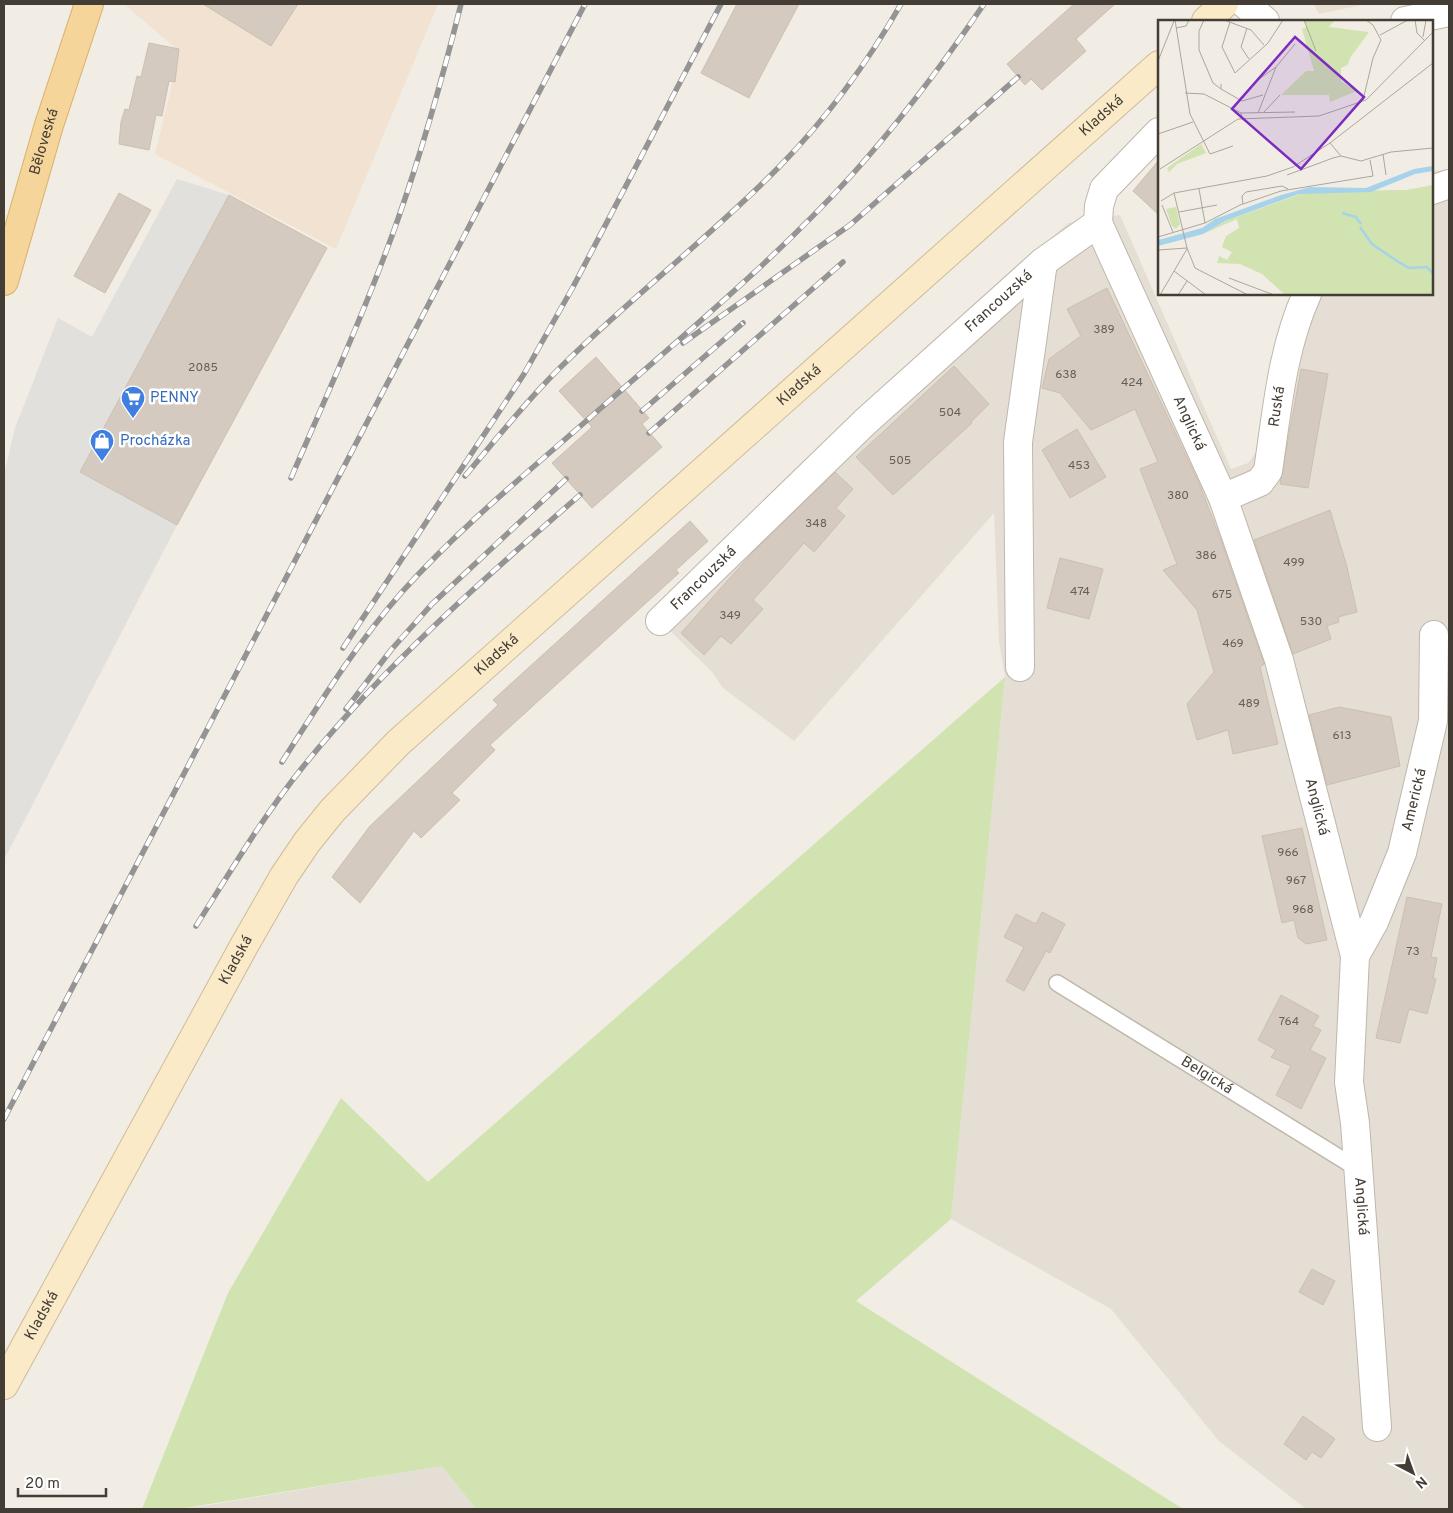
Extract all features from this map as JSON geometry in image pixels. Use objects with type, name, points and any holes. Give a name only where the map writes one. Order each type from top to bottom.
[{"type":"main road","name":"Běloveská","points":[[4,281],[49,125],[89,4]]},
{"type":"main road","points":[[1207,20],[1224,4]]},
{"type":"main road","name":"Kladská","points":[[4,1385],[245,944],[284,876],[332,811],[398,743],[1158,65]]},
{"type":"street","points":[[1245,4],[1264,20]]},
{"type":"street","points":[[1410,20],[1449,12]]},
{"type":"street","points":[[1043,262],[1098,223],[1099,206],[1104,189],[1158,133]]},
{"type":"street","points":[[1433,190],[1449,184]]},
{"type":"street","name":"Anglická","points":[[1098,223],[1224,498],[1278,660],[1355,956],[1349,1082],[1358,1169],[1377,1426]]},
{"type":"street","name":"Francouzská","points":[[660,620],[865,422],[1043,262]]},
{"type":"street","name":"Francouzská","points":[[1020,667],[1018,442],[1043,262]]},
{"type":"street","name":"Ruská","points":[[1224,498],[1260,482],[1268,471],[1284,368],[1294,324],[1307,295]]},
{"type":"street","name":"Americká","points":[[1355,956],[1374,922],[1402,853],[1433,721],[1434,635]]},
{"type":"lane","name":"Belgická","points":[[1057,983],[1358,1169]]},
{"type":"shaded area","points":[[124,4],[438,4],[336,249],[155,154],[180,52]]},
{"type":"shaded area","points":[[1314,4],[1367,4],[1319,14]]},
{"type":"shaded area","points":[[1449,170],[1449,1509],[1306,1509],[1219,1441],[1111,1309],[951,1219],[1005,677],[999,641],[994,513],[794,741],[723,688],[712,672],[653,614],[683,579],[707,573],[900,374],[1068,223],[1120,215],[1231,469],[1248,463],[1259,448],[1295,295],[1433,295],[1433,171]]},
{"type":"shaded area","points":[[177,179],[229,195],[80,472],[177,525],[4,860],[4,474],[15,428],[58,318],[92,337]]},
{"type":"shaded area","points":[[442,1466],[476,1509],[179,1509],[203,1506]]},
{"type":"green space","points":[[1005,677],[951,1219],[856,1301],[1183,1509],[476,1509],[442,1466],[179,1509],[142,1509],[228,1293],[341,1098],[428,1182]]},
{"type":"building","points":[[203,4],[298,4],[271,46]]},
{"type":"building","points":[[737,4],[799,4],[749,98],[701,73]]},
{"type":"building","points":[[1074,4],[1115,4],[1076,39],[1086,51],[1042,90],[1031,79],[1025,85],[1007,64]]},
{"type":"building","points":[[149,43],[179,49],[175,82],[169,81],[162,116],[156,115],[149,150],[119,144],[121,122],[125,109],[129,110],[137,76],[141,77]]},
{"type":"building","points":[[1158,161],[1158,214],[1133,191]]},
{"type":"building","points":[[119,193],[151,210],[105,293],[74,276]]},
{"type":"building","points":[[229,195],[327,248],[177,525],[80,472]]},
{"type":"building","points":[[1107,288],[1199,483],[1222,543],[1264,664],[1260,667],[1278,744],[1233,754],[1228,730],[1197,740],[1187,704],[1214,672],[1197,610],[1163,570],[1177,564],[1140,469],[1158,462],[1135,409],[1091,430],[1060,393],[1042,388],[1049,359],[1081,336],[1067,309]]},
{"type":"building","points":[[596,357],[649,418],[642,424],[662,447],[592,508],[552,463],[592,427],[559,391]]},
{"type":"building","points":[[954,366],[989,404],[972,423],[893,495],[856,457]]},
{"type":"building","points":[[1301,369],[1328,374],[1308,488],[1280,484]]},
{"type":"building","points":[[1077,429],[1106,477],[1070,498],[1042,450]]},
{"type":"building","points":[[835,472],[853,489],[836,508],[845,516],[814,552],[804,543],[753,600],[763,609],[731,644],[721,636],[704,655],[681,633],[752,553]]},
{"type":"building","points":[[1330,510],[1347,567],[1357,612],[1338,617],[1339,622],[1327,626],[1331,639],[1293,654],[1254,540]]},
{"type":"building","points":[[690,521],[708,541],[676,570],[679,573],[490,745],[495,750],[452,793],[460,800],[421,838],[414,831],[360,903],[332,877],[370,826],[498,705],[493,700]]},
{"type":"building","points":[[1060,558],[1103,569],[1089,619],[1047,608]]},
{"type":"building","points":[[1339,707],[1391,717],[1400,766],[1327,785],[1309,715]]},
{"type":"building","points":[[1302,828],[1327,940],[1306,944],[1298,938],[1294,920],[1282,923],[1262,836]]},
{"type":"building","points":[[1407,897],[1442,904],[1431,957],[1437,958],[1433,978],[1436,979],[1427,1014],[1409,1009],[1400,1043],[1376,1038]]},
{"type":"building","points":[[1042,912],[1065,924],[1050,953],[1046,951],[1024,991],[1006,981],[1024,947],[1004,937],[1016,914],[1036,924]]},
{"type":"building","points":[[1281,995],[1319,1016],[1313,1026],[1321,1030],[1310,1050],[1326,1058],[1301,1109],[1276,1095],[1291,1066],[1271,1057],[1276,1050],[1258,1040]]},
{"type":"building","points":[[1312,1269],[1335,1281],[1323,1305],[1299,1292]]},
{"type":"building","points":[[1303,1416],[1335,1439],[1321,1458],[1312,1452],[1306,1460],[1284,1444]]},
{"type":"railway","points":[[291,478],[360,317],[398,219],[432,112],[461,4]]},
{"type":"railway","points":[[4,1119],[585,4]]},
{"type":"railway","points":[[343,648],[524,374],[573,287],[721,4]]},
{"type":"railway","points":[[465,476],[556,372],[754,192],[796,149],[830,110],[875,47],[901,4]]},
{"type":"railway","points":[[282,762],[324,696],[369,632],[426,566],[529,470],[671,347],[763,264],[822,207],[868,157],[903,114],[937,71],[984,4]]},
{"type":"railway","points":[[683,343],[850,225],[1018,77]]},
{"type":"railway","points":[[649,433],[843,262]]},
{"type":"railway","points":[[642,411],[743,323]]},
{"type":"railway","points":[[346,709],[391,650],[432,604],[566,479]]},
{"type":"railway","points":[[196,926],[273,806],[333,731],[400,660],[470,592],[580,495]]},
{"type":"place","name":"PENNY","points":[[133,419]]},
{"type":"place","name":"Procházka","points":[[102,462]]}]
